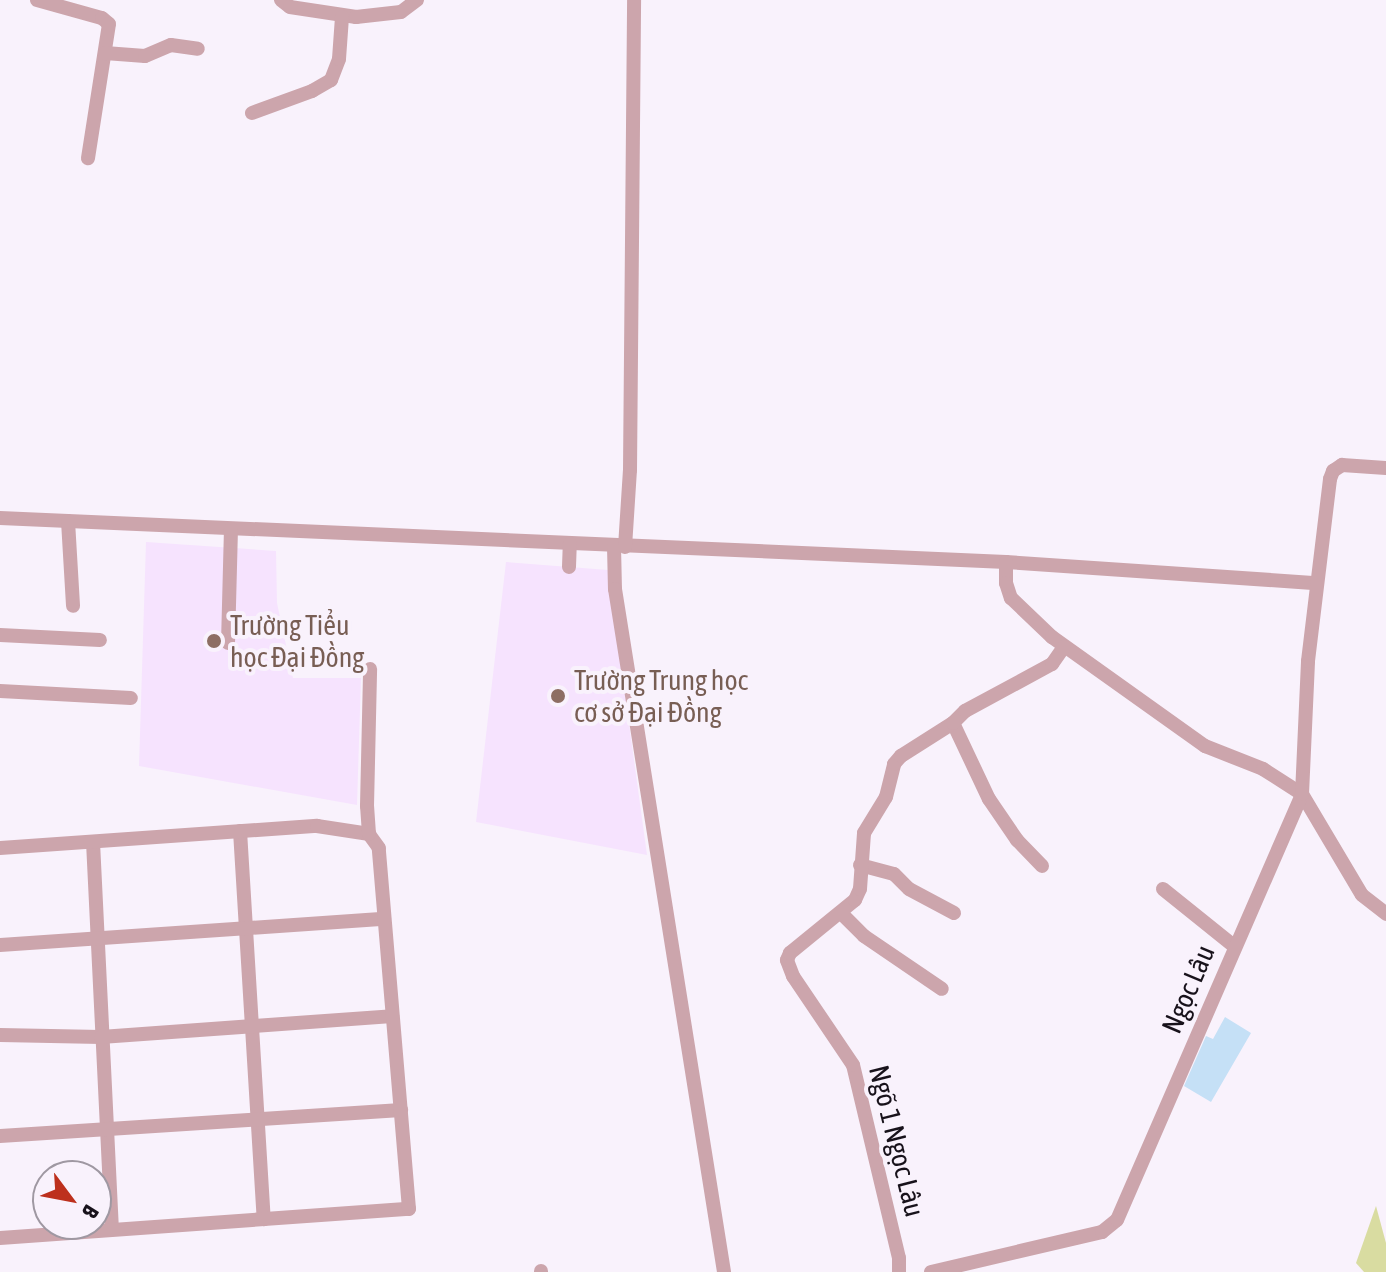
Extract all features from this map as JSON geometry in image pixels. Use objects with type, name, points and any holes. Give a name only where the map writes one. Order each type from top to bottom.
[{"type":"street","points":[[37,0],[107,21],[110,26],[88,158]]},
{"type":"street","points":[[281,0],[290,7],[342,17],[394,13],[409,8],[417,0]]},
{"type":"street","points":[[634,0],[630,455],[615,589],[724,1272]]},
{"type":"street","points":[[252,113],[312,91],[331,80],[339,59],[342,17]]},
{"type":"street","points":[[105,53],[145,56],[171,45],[198,49]]},
{"type":"street","name":"Ngọc Lâu","points":[[931,1272],[1111,1228],[1302,794],[1308,661],[1318,605],[1316,583],[1333,471],[1342,465],[1386,468]]},
{"type":"street","points":[[0,518],[1006,562],[1316,583]]},
{"type":"street","points":[[68,521],[73,606]]},
{"type":"street","points":[[228,643],[231,529]]},
{"type":"street","points":[[569,567],[570,544]]},
{"type":"street","points":[[1006,562],[1007,589],[1014,604],[1064,647],[1205,746],[1263,769],[1302,794],[1362,895],[1386,914]]},
{"type":"street","points":[[0,635],[100,640]]},
{"type":"street","name":"Ngõ 1 Ngọc Lâu","points":[[899,1272],[899,1258],[853,1065],[793,976],[787,960],[804,941],[842,914],[860,889],[864,833],[890,789],[894,764],[906,751],[953,723],[965,711],[1052,664],[1064,647]]},
{"type":"street","points":[[112,1230],[409,1209],[379,848],[369,834],[370,669]]},
{"type":"street","points":[[0,691],[131,698]]},
{"type":"street","points":[[953,723],[989,799],[1017,840],[1042,866]]},
{"type":"street","points":[[0,848],[317,826],[369,834]]},
{"type":"street","points":[[240,831],[264,1219]]},
{"type":"street","points":[[93,842],[108,1160]]},
{"type":"street","points":[[860,865],[894,874],[910,890],[954,913]]},
{"type":"street","points":[[1163,889],[1234,946]]},
{"type":"street","points":[[842,914],[864,936],[942,989]]},
{"type":"street","points":[[0,945],[384,919]]},
{"type":"street","points":[[0,1035],[101,1037],[392,1016]]},
{"type":"street","points":[[0,1136],[401,1110]]},
{"type":"street","points":[[0,1238],[32,1236]]},
{"type":"shaded area","name":"Trường Tiểu học Đại Đồng","points":[[146,542],[276,551],[277,603],[293,678],[361,678],[357,805],[139,766]]},
{"type":"shaded area","name":"Trường Trung học cơ sở Đại Đồng","points":[[506,562],[608,570],[647,855],[476,822]]},
{"type":"green space","points":[[1376,1206],[1386,1243],[1386,1272],[1364,1272],[1356,1263]]},
{"type":"water","points":[[1225,1017],[1251,1033],[1211,1102],[1184,1086],[1206,1036],[1213,1039]]},
{"type":"place","name":"Trường Tiểu học Đại Đồng","points":[[214,641]]},
{"type":"place","name":"Trường Trung học cơ sở Đại Đồng","points":[[558,696]]}]
